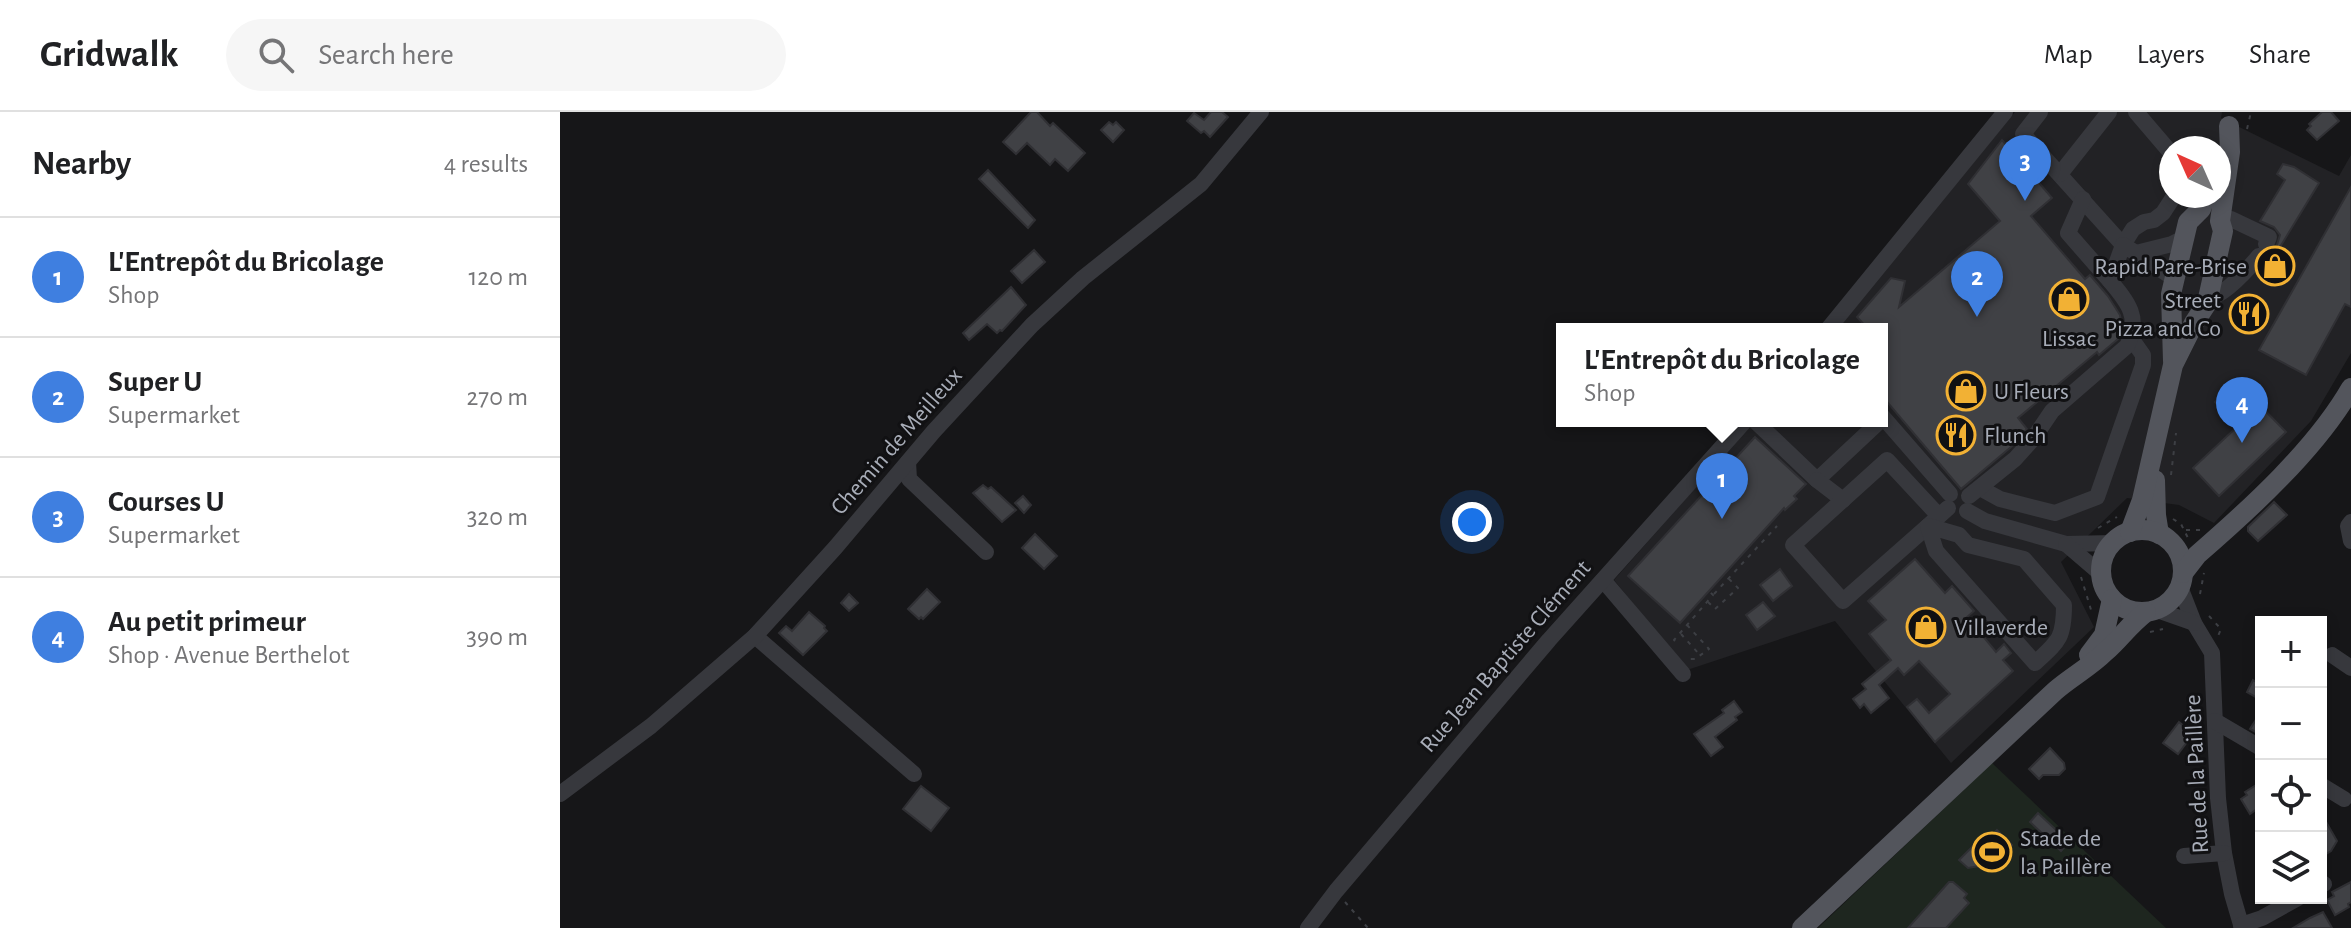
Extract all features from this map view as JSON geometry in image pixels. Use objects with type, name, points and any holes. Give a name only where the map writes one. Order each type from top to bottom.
[{"type":"main road","points":[[2173,365],[2205,305],[2222,236],[2220,221],[2230,152],[2231,119]]},
{"type":"main road","points":[[2151,611],[2127,610],[2112,599],[2103,583],[2102,563],[2121,538],[2142,500],[2173,365],[2171,294],[2188,222],[2200,208]]},
{"type":"main road","points":[[2205,208],[2220,221]]},
{"type":"main road","points":[[2173,305],[2180,313],[2196,315],[2205,305]]},
{"type":"main road","points":[[1802,928],[2071,677],[2102,655],[2126,628],[2175,597],[2197,555],[2304,452],[2350,395]]},
{"type":"main road","points":[[2154,452],[2156,515],[2172,531],[2183,563],[2182,580]]},
{"type":"main road","points":[[2121,538],[2140,530],[2220,535]]},
{"type":"main road","points":[[2071,677],[2104,635],[2112,599]]},
{"type":"street","name":"Chemin de Meilleux","points":[[560,794],[651,726],[755,636],[1032,325],[1083,278],[1201,184],[1261,112]]},
{"type":"street","points":[[1833,323],[2005,112]]},
{"type":"street","points":[[2040,112],[2023,134],[2130,249],[2175,279]]},
{"type":"street","points":[[2060,174],[2109,112]]},
{"type":"street","points":[[2136,112],[2159,139]]},
{"type":"street","points":[[1941,511],[1843,601],[1793,545],[1887,460],[1941,511],[1957,514],[2015,459],[2052,411],[2127,346],[2133,323],[2130,305],[2068,233],[2083,199]]},
{"type":"street","points":[[2110,281],[2130,249],[2133,229],[2154,220],[2166,208]]},
{"type":"street","points":[[2205,305],[2249,268],[2269,237],[2231,219],[2220,221]]},
{"type":"street","points":[[2130,249],[2172,244],[2184,238]]},
{"type":"street","points":[[1972,498],[2000,499],[2055,513],[2097,497],[2143,365],[2143,355],[2131,338]]},
{"type":"street","name":"Rue Jean Baptiste Clément","points":[[1308,928],[1539,652],[1740,427]]},
{"type":"street","points":[[1761,427],[1817,480],[1843,500]]},
{"type":"street","points":[[1817,480],[1873,427]]},
{"type":"street","points":[[1887,427],[1941,511],[1968,545],[2024,559],[2064,605],[2064,627],[2056,644],[2035,663],[1936,551],[1941,511]]},
{"type":"street","points":[[908,462],[909,479],[986,552]]},
{"type":"street","points":[[1972,498],[1985,521],[2066,544],[2121,538]]},
{"type":"street","points":[[2351,522],[2348,526],[2351,541]]},
{"type":"street","points":[[2066,544],[2101,574]]},
{"type":"street","points":[[1603,580],[1686,666]]},
{"type":"street","name":"Rue de la Paillère","points":[[2182,580],[2194,623],[2212,653],[2218,798],[2224,853],[2242,926],[2287,904]]},
{"type":"street","points":[[2151,611],[2194,623]]},
{"type":"street","points":[[755,636],[914,774]]},
{"type":"street","points":[[2332,655],[2351,668]]},
{"type":"street","points":[[2215,721],[2255,744]]},
{"type":"street","points":[[2327,789],[2344,799]]},
{"type":"street","points":[[2184,856],[2224,853]]},
{"type":"path","points":[[1682,649],[1674,640],[1777,526]]},
{"type":"path","points":[[1743,553],[1748,557]]},
{"type":"path","points":[[1707,601],[1715,609],[1738,588],[1728,578]]},
{"type":"path","points":[[1709,591],[1713,595]]},
{"type":"path","points":[[1686,666],[1709,649],[1687,625]]},
{"type":"path","points":[[1680,633],[1700,655]]},
{"type":"path","points":[[1336,891],[1368,928]]},
{"type":"shaded area","points":[[2015,112],[2222,112],[2221,118],[2339,176],[2351,155],[2351,353],[2311,421],[2214,523],[2179,505],[2127,498],[2061,562],[2094,627],[1951,763],[1835,621],[1687,670],[1614,580],[1749,427],[1888,427],[1888,323],[1841,323]]},
{"type":"shaded area","name":"Stade de la Paillère","points":[[1992,763],[2166,928],[1818,928]]},
{"type":"building","points":[[1031,112],[1037,112],[1050,126],[1053,123],[1085,153],[1068,171],[1055,159],[1050,165],[1027,143],[1016,154],[1003,142]]},
{"type":"building","points":[[1211,112],[1222,112],[1228,117],[1210,137],[1187,121],[1194,113],[1204,120]]},
{"type":"building","points":[[2322,112],[2331,112],[2339,121],[2317,140],[2307,130]]},
{"type":"building","points":[[1109,122],[1113,125],[1116,122],[1124,130],[1113,142],[1101,130]]},
{"type":"building","points":[[2002,140],[2052,198],[2031,216],[2085,279],[2090,275],[2108,296],[2120,315],[2122,326],[2118,339],[2099,355],[2097,352],[2018,418],[2027,429],[2011,447],[1961,489],[1888,403],[1888,323],[1862,323],[1857,317],[1891,278],[1905,281],[1899,307],[2000,221],[1968,184]]},
{"type":"building","points":[[2283,164],[2294,167],[2319,183],[2280,247],[2291,253],[2274,282],[2263,275],[2280,235],[2274,227],[2260,221],[2285,180],[2277,174]]},
{"type":"building","points":[[988,170],[1035,220],[1028,228],[979,179]]},
{"type":"building","points":[[2351,187],[2351,307],[2345,304],[2306,375],[2259,350]]},
{"type":"building","points":[[1034,250],[1045,262],[1022,283],[1011,271]]},
{"type":"building","points":[[1011,287],[1026,305],[1002,331],[997,333],[987,324],[969,340],[963,333]]},
{"type":"building","points":[[2236,381],[2286,432],[2219,496],[2193,468],[2238,426],[2215,402]]},
{"type":"building","points":[[1755,437],[1806,484],[1794,496],[1797,499],[1784,508],[1680,623],[1628,576]]},
{"type":"building","points":[[983,485],[988,489],[991,487],[1016,510],[1002,522],[973,493]]},
{"type":"building","points":[[1023,496],[1031,505],[1024,513],[1015,503]]},
{"type":"building","points":[[2274,502],[2287,515],[2258,541],[2248,527]]},
{"type":"building","points":[[1035,534],[1057,556],[1044,569],[1022,548]]},
{"type":"building","name":"Villaverde","points":[[1915,559],[1945,593],[1952,586],[1974,611],[1967,617],[1996,652],[2004,644],[2011,653],[2003,660],[2013,671],[1935,742],[1907,707],[1917,699],[1929,713],[1950,694],[1919,661],[1904,675],[1898,668],[1879,685],[1889,698],[1871,713],[1864,704],[1860,708],[1853,699],[1866,689],[1862,684],[1891,660],[1869,634],[1886,620],[1868,601]]},
{"type":"building","points":[[1780,569],[1792,586],[1773,601],[1760,585]]},
{"type":"building","points":[[927,589],[940,602],[923,619],[919,619],[908,609]]},
{"type":"building","points":[[849,594],[858,603],[849,611],[841,603]]},
{"type":"building","points":[[1763,602],[1775,616],[1757,630],[1746,615]]},
{"type":"building","points":[[809,612],[827,631],[803,655],[779,633],[786,626],[792,631]]},
{"type":"building","points":[[2253,680],[2255,697],[2247,692]]},
{"type":"building","points":[[1734,701],[1742,712],[1735,717],[1737,720],[1715,737],[1723,747],[1711,756],[1694,734],[1724,713],[1722,710]]},
{"type":"building","points":[[2179,722],[2193,734],[2178,754],[2163,743]]},
{"type":"building","points":[[2050,748],[2064,763],[2065,769],[2059,775],[2043,775],[2039,779],[2029,769]]},
{"type":"building","points":[[921,786],[949,808],[931,831],[903,809]]},
{"type":"building","points":[[2255,786],[2255,810],[2250,814],[2241,799],[2247,795],[2245,792]]},
{"type":"building","points":[[2038,813],[2069,842],[2061,851],[2030,822]]},
{"type":"building","points":[[2327,824],[2337,841],[2327,853]]},
{"type":"building","points":[[1997,830],[2012,845],[1996,862],[1991,857],[1985,865],[1968,868],[1959,860],[1976,843],[1981,847]]},
{"type":"building","points":[[1949,882],[1967,894],[1964,898],[1969,903],[1946,928],[1908,928]]},
{"type":"building","points":[[2351,882],[2349,907],[2335,915],[2327,900],[2334,896],[2332,892]]},
{"type":"building","points":[[2323,912],[2332,928],[2293,928],[2310,918]]},
{"type":"place","name":"Courses U","points":[[2025,201]]},
{"type":"place","name":"Rapid Pare-Brise","points":[[2275,266]]},
{"type":"place","name":"Lissac","points":[[2069,299]]},
{"type":"place","name":"Street Pizza and Co","points":[[2249,314]]},
{"type":"place","name":"Super U","points":[[1977,317]]},
{"type":"place","name":"U Fleurs","points":[[1966,391]]},
{"type":"place","name":"Flunch","points":[[1956,435]]},
{"type":"place","name":"Au petit primeur","points":[[2242,443]]},
{"type":"place","name":"L'Entrepôt du Bricolage","points":[[1722,519]]},
{"type":"place","name":"Villaverde","points":[[1926,627]]},
{"type":"place","name":"Stade de la Paillère","points":[[1992,852]]}]
